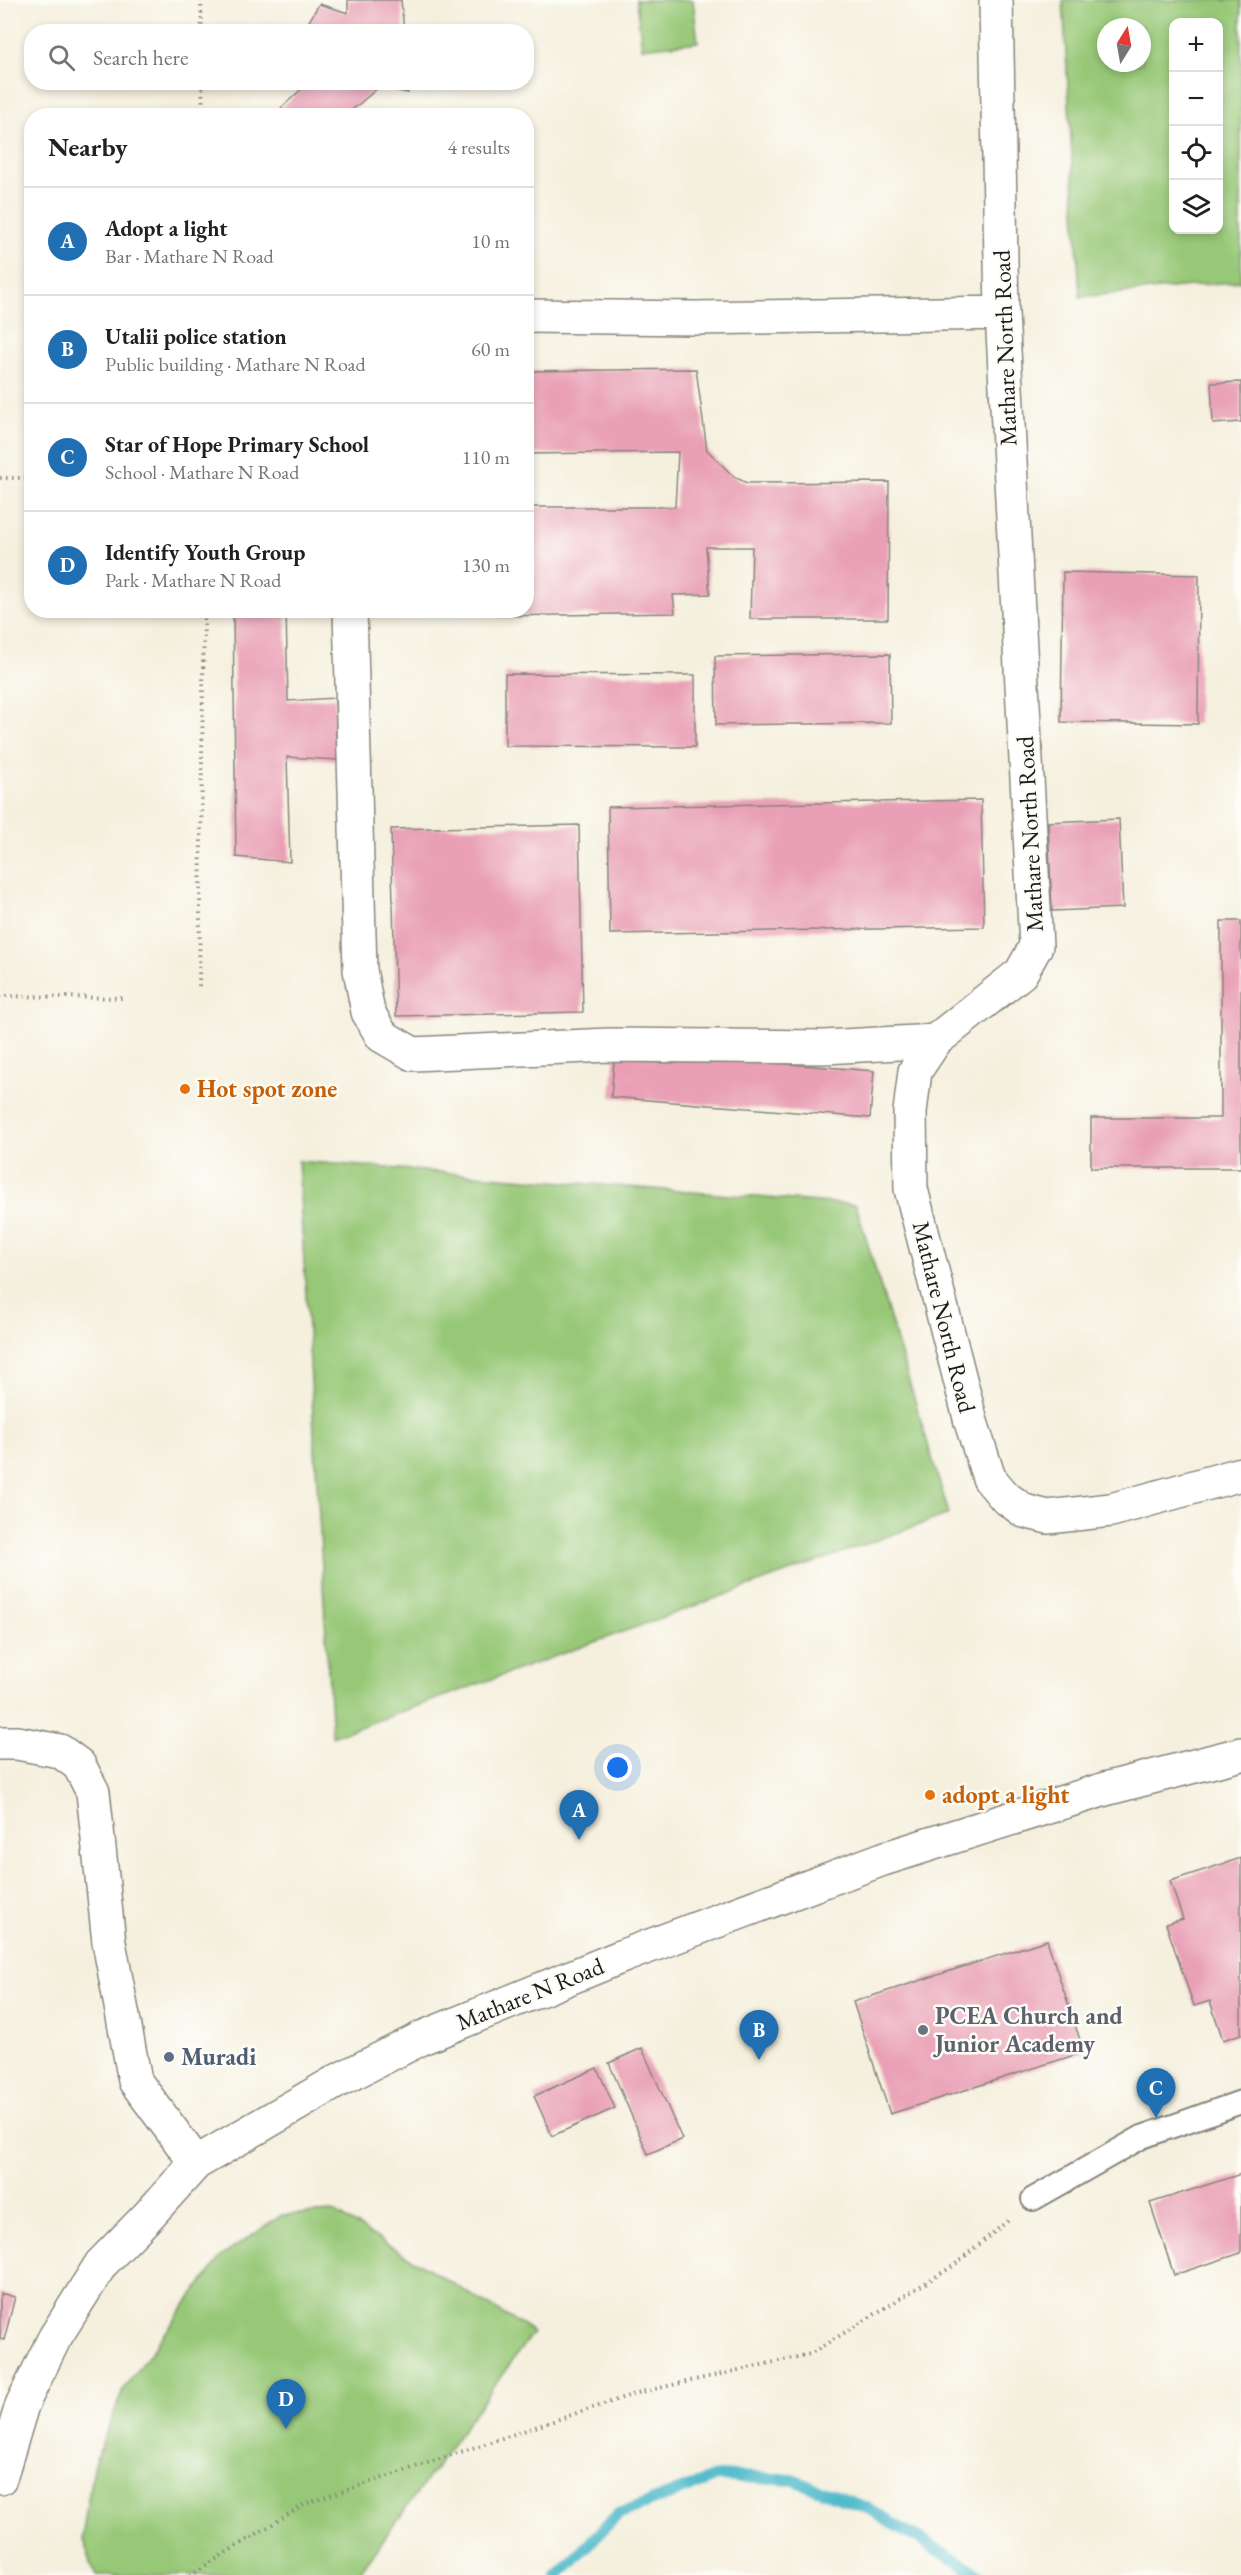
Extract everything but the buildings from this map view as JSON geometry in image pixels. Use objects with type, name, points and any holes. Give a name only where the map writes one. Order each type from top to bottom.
[{"type":"street","name":"Mathare North Road","points":[[996,0],[1002,313],[1036,946],[1021,973],[935,1041],[915,1071],[910,1112],[911,1189],[971,1422],[989,1478],[1005,1497],[1024,1511],[1048,1518],[1111,1510],[1241,1474]]},
{"type":"street","points":[[534,316],[696,318],[1002,313]]},
{"type":"street","points":[[350,618],[360,970],[368,1012],[382,1036],[413,1054],[609,1045],[824,1047],[935,1041]]},
{"type":"street","points":[[0,1743],[17,1743],[60,1751],[79,1765],[93,1792],[109,1942],[135,2080],[196,2163]]},
{"type":"street","name":"Mathare N Road","points":[[0,2478],[22,2405],[54,2339],[101,2264],[196,2163],[339,2080],[424,2037],[623,1956],[883,1859],[1105,1790],[1241,1754]]},
{"type":"lane","points":[[1033,2199],[1142,2137],[1241,2102]]},
{"type":"path","points":[[201,0],[202,24]]},
{"type":"path","points":[[202,90],[202,108]]},
{"type":"path","points":[[0,478],[24,478]]},
{"type":"path","points":[[199,986],[204,618]]},
{"type":"path","points":[[0,996],[124,998]]},
{"type":"path","points":[[190,2575],[305,2504],[637,2393],[810,2354],[953,2266],[1033,2199]]},
{"type":"green space","points":[[636,0],[693,0],[698,42],[642,48]]},
{"type":"green space","points":[[1063,0],[1241,0],[1241,281],[1080,297]]},
{"type":"green space","points":[[298,1161],[856,1205],[949,1514],[332,1737]]},
{"type":"green space","points":[[334,2212],[533,2332],[358,2575],[96,2575],[82,2538],[93,2467],[123,2390],[222,2256],[282,2215]]},
{"type":"waterway","points":[[557,2575],[618,2514],[718,2476],[793,2480],[865,2507],[979,2575]]},
{"type":"place","name":"Hot spot zone","points":[[185,1089]]},
{"type":"place","name":"adopt a light","points":[[930,1795]]},
{"type":"place","name":"Adopt a light","points":[[579,1840]]},
{"type":"place","name":"PCEA Church and Junior Academy","points":[[923,2030]]},
{"type":"place","name":"Muradi","points":[[169,2057]]},
{"type":"place","name":"Utalii police station","points":[[759,2060]]},
{"type":"place","name":"Star of Hope Primary School","points":[[1156,2118]]},
{"type":"place","name":"Identify Youth Group","points":[[286,2429]]}]
